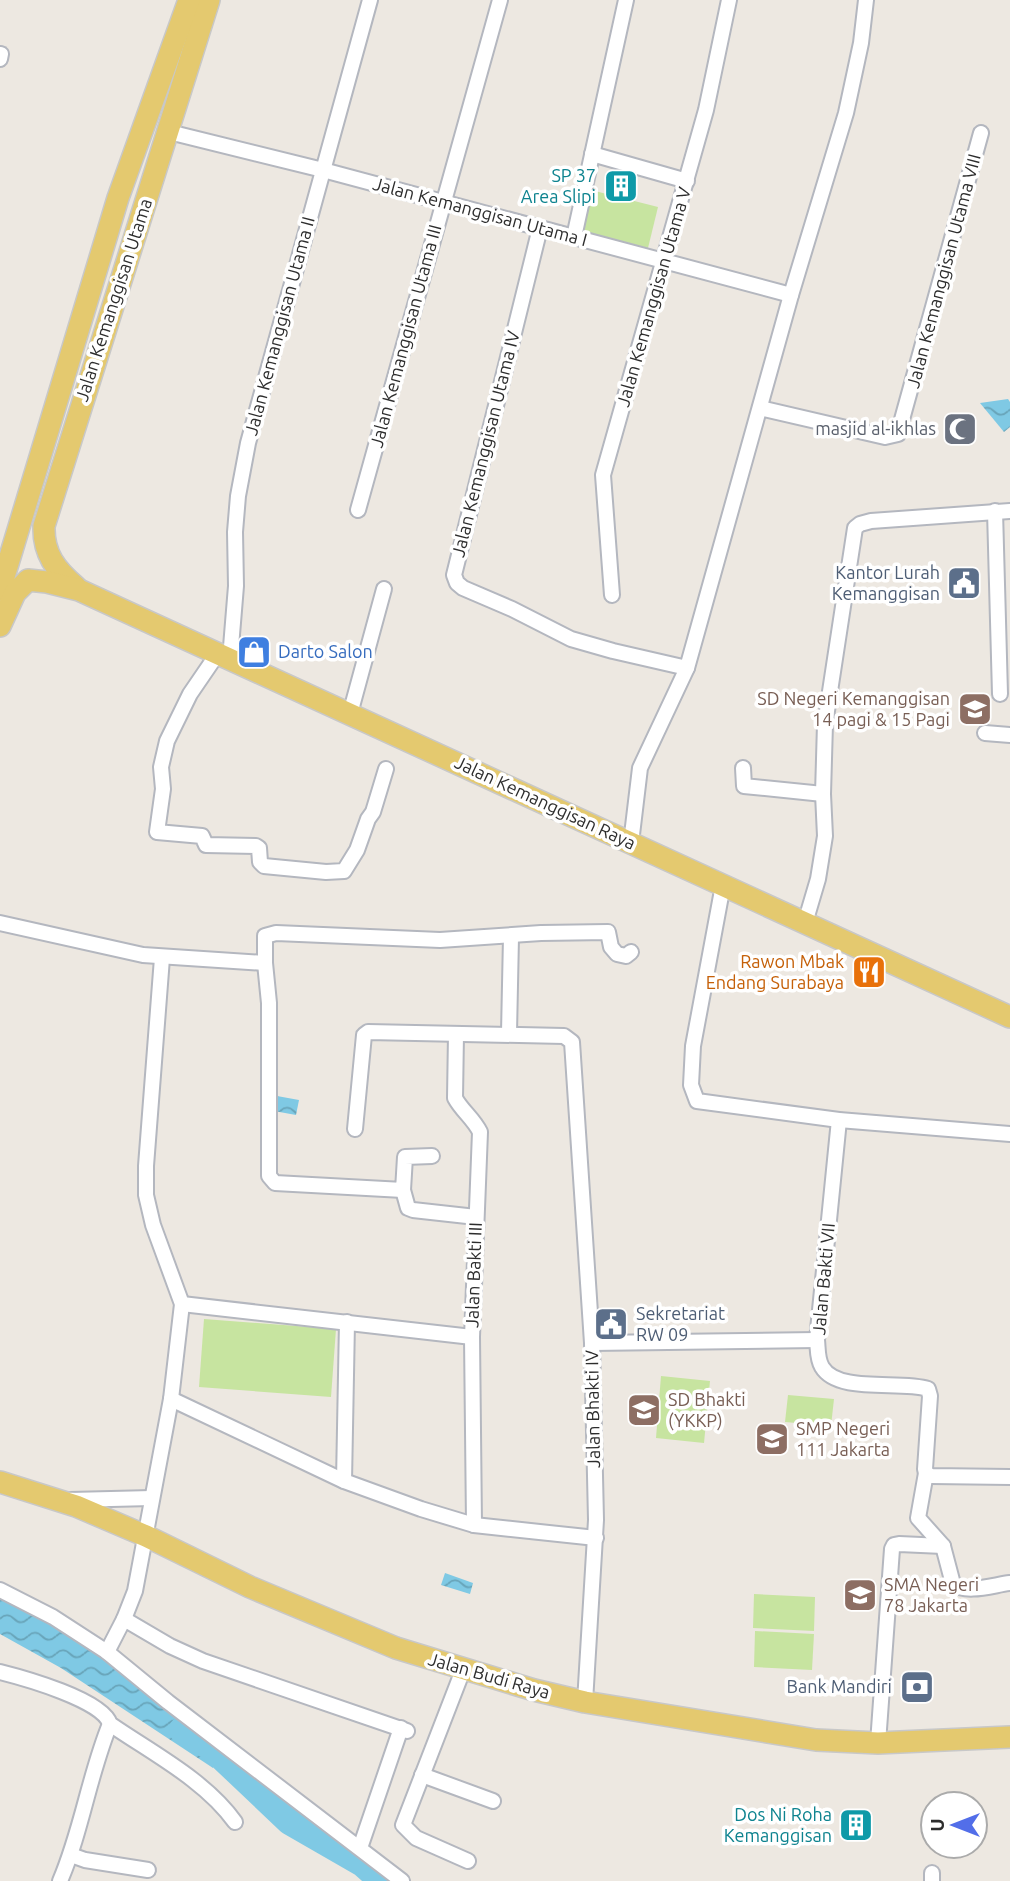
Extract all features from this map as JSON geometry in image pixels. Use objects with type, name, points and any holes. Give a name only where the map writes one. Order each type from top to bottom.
[{"type":"main road","name":"Jalan Kemanggisan Utama","points":[[0,590],[118,198],[189,0]]},
{"type":"main road","name":"Jalan Kemanggisan Utama","points":[[79,590],[52,564],[44,541],[44,526],[209,0]]},
{"type":"main road","points":[[0,626],[15,593],[28,580],[79,590]]},
{"type":"main road","name":"Jalan Kemanggisan Raya","points":[[79,590],[1010,1017]]},
{"type":"main road","name":"Jalan Budi Raya","points":[[0,1482],[59,1500],[146,1535],[250,1587],[396,1648],[463,1670],[585,1702],[816,1740],[878,1743],[1010,1737]]},
{"type":"street","name":"Jalan Kemanggisan Utama II","points":[[224,656],[236,586],[235,532],[248,443],[370,0]]},
{"type":"street","name":"Jalan Kemanggisan Utama III","points":[[358,510],[500,0]]},
{"type":"street","points":[[575,237],[626,0]]},
{"type":"street","name":"Jalan Kemanggisan Utama V","points":[[612,595],[603,475],[706,110],[729,0]]},
{"type":"street","points":[[631,843],[640,768],[687,668],[791,295],[846,113],[861,43],[866,0]]},
{"type":"street","name":"Jalan Kemanggisan Utama I","points":[[169,132],[323,170],[791,295]]},
{"type":"street","name":"Jalan Kemanggisan Utama VIII","points":[[760,408],[886,437],[898,434],[981,134]]},
{"type":"street","points":[[592,154],[687,181]]},
{"type":"street","name":"Jalan Kemanggisan Utama IV","points":[[540,228],[454,575],[463,589],[512,609],[570,639],[687,668]]},
{"type":"street","points":[[806,923],[818,879],[825,836],[825,724],[855,528],[863,522],[871,521],[1003,511],[1000,694]]},
{"type":"street","points":[[349,714],[384,589]]},
{"type":"street","points":[[224,656],[190,694],[167,741],[162,767],[163,789],[157,832],[202,836],[206,845],[256,846],[259,848],[260,862],[264,866],[326,872],[344,871],[357,850],[373,812],[386,769]]},
{"type":"street","points":[[985,733],[1010,735]]},
{"type":"street","points":[[743,768],[744,786],[823,794]]},
{"type":"street","points":[[723,885],[693,1046],[691,1084],[697,1101],[839,1120],[1010,1134]]},
{"type":"street","points":[[0,923],[162,958],[265,963]]},
{"type":"street","points":[[403,1190],[275,1183],[271,1180],[269,1003],[263,941],[265,936],[440,940],[541,933],[608,932],[611,947],[617,954],[626,956],[631,952]]},
{"type":"street","points":[[355,1129],[365,1033],[509,1033],[511,937]]},
{"type":"street","points":[[107,1652],[135,1591],[171,1399],[182,1304],[153,1225],[146,1195],[162,958]]},
{"type":"street","name":"Jalan Bhakti IV","points":[[509,1033],[564,1036],[572,1042],[592,1343],[596,1538],[585,1702]]},
{"type":"street","name":"Jalan Bakti III","points":[[456,1034],[455,1098],[459,1106],[474,1119],[480,1132],[472,1337],[474,1525]]},
{"type":"street","name":"Jalan Bakti VII","points":[[839,1120],[817,1340],[818,1358],[822,1368],[838,1380],[925,1388],[929,1391],[926,1473]]},
{"type":"street","points":[[432,1156],[405,1157],[403,1190],[408,1208],[477,1217]]},
{"type":"street","points":[[182,1304],[472,1337]]},
{"type":"street","points":[[344,1481],[347,1322]]},
{"type":"street","points":[[592,1343],[817,1340]]},
{"type":"street","points":[[171,1399],[344,1481],[421,1509],[474,1525],[596,1538]]},
{"type":"street","points":[[1010,1477],[931,1476],[926,1473],[918,1518],[943,1546],[950,1580],[957,1587],[1010,1583]]},
{"type":"street","points":[[59,1500],[152,1498]]},
{"type":"street","points":[[878,1743],[892,1549],[899,1544],[943,1546]]},
{"type":"street","points":[[0,1590],[53,1617],[107,1652],[402,1881]]},
{"type":"street","points":[[124,1619],[170,1646],[203,1661],[404,1730],[360,1848]]},
{"type":"street","points":[[463,1670],[403,1825],[415,1838],[468,1861]]},
{"type":"street","points":[[0,1672],[35,1680],[81,1700],[104,1714],[110,1724],[188,1778],[228,1812],[235,1822]]},
{"type":"street","points":[[60,1881],[71,1855],[95,1763],[110,1724]]},
{"type":"street","points":[[422,1776],[493,1801]]},
{"type":"street","points":[[71,1855],[85,1860],[148,1870]]},
{"type":"green space","points":[[587,189],[658,207],[648,248],[576,229]]},
{"type":"green space","points":[[204,1319],[336,1329],[331,1397],[199,1387]]},
{"type":"green space","points":[[661,1376],[710,1381],[704,1443],[656,1438]]},
{"type":"green space","points":[[788,1395],[834,1399],[831,1426],[785,1422]]},
{"type":"green space","points":[[754,1594],[815,1597],[814,1631],[753,1628]]},
{"type":"green space","points":[[755,1631],[814,1634],[812,1670],[754,1667]]},
{"type":"water","points":[[1008,399],[1010,427],[1004,432],[980,403]]},
{"type":"water","points":[[277,1096],[299,1100],[296,1115],[274,1111]]},
{"type":"water","points":[[445,1573],[473,1583],[470,1594],[441,1585]]},
{"type":"water","points":[[0,1595],[68,1627],[216,1740],[213,1768],[61,1668],[0,1634]]},
{"type":"waterway","points":[[183,1730],[213,1748],[290,1821],[363,1863],[383,1881]]},
{"type":"place","name":"SP 37 Area Slipi","points":[[621,186]]},
{"type":"place","name":"masjid al-ikhlas","points":[[960,429]]},
{"type":"place","name":"Kantor Lurah Kemanggisan","points":[[964,583]]},
{"type":"place","name":"Darto Salon","points":[[254,652]]},
{"type":"place","name":"SD Negeri Kemanggisan 14 pagi & 15 Pagi","points":[[975,709]]},
{"type":"place","name":"Rawon Mbak Endang Surabaya","points":[[869,972]]},
{"type":"place","name":"Sekretariat RW 09","points":[[611,1324]]},
{"type":"place","name":"SD Bhakti (YKKP)","points":[[644,1410]]},
{"type":"place","name":"SMP Negeri 111 Jakarta","points":[[772,1439]]},
{"type":"place","name":"SMA Negeri 78 Jakarta","points":[[860,1595]]},
{"type":"place","name":"Bank Mandiri","points":[[917,1687]]},
{"type":"place","name":"Dos Ni Roha Kemanggisan","points":[[856,1825]]}]
